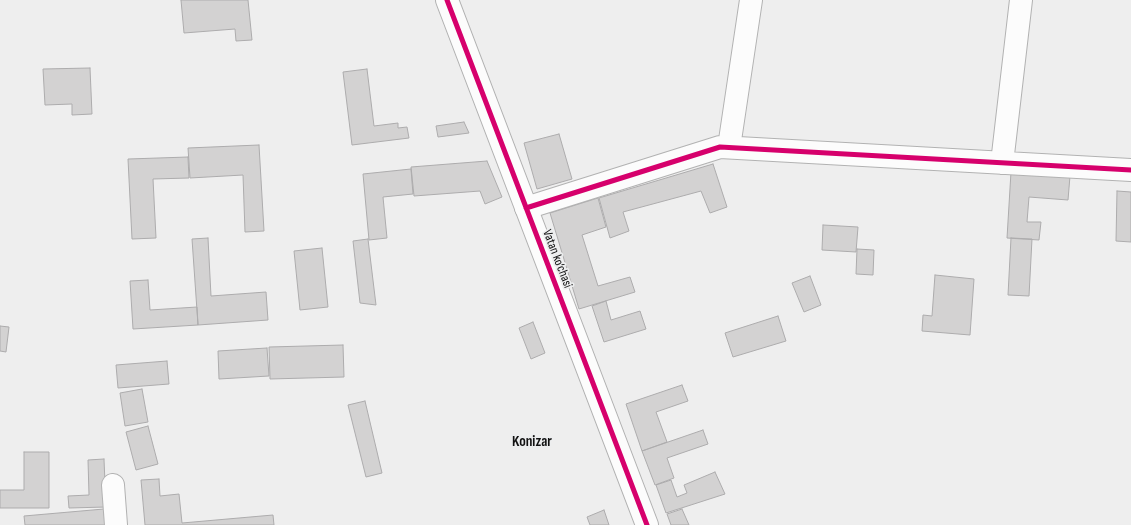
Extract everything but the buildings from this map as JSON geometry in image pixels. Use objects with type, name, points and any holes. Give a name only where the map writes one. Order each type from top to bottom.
[{"type":"street","name":"Vatan ko‘chasi","points":[[447,0],[647,525]]},
{"type":"street","points":[[729,147],[751,0]]},
{"type":"street","points":[[1002,163],[1021,0]]},
{"type":"street","points":[[526,208],[720,147],[1131,170]]},
{"type":"street","points":[[113,485],[116,525]]},
{"type":"cycle path","points":[[447,0],[647,525]]},
{"type":"cycle path","points":[[526,208],[720,147],[1131,170]]},
{"type":"district","name":"Konizar","points":[[532,442]]}]
